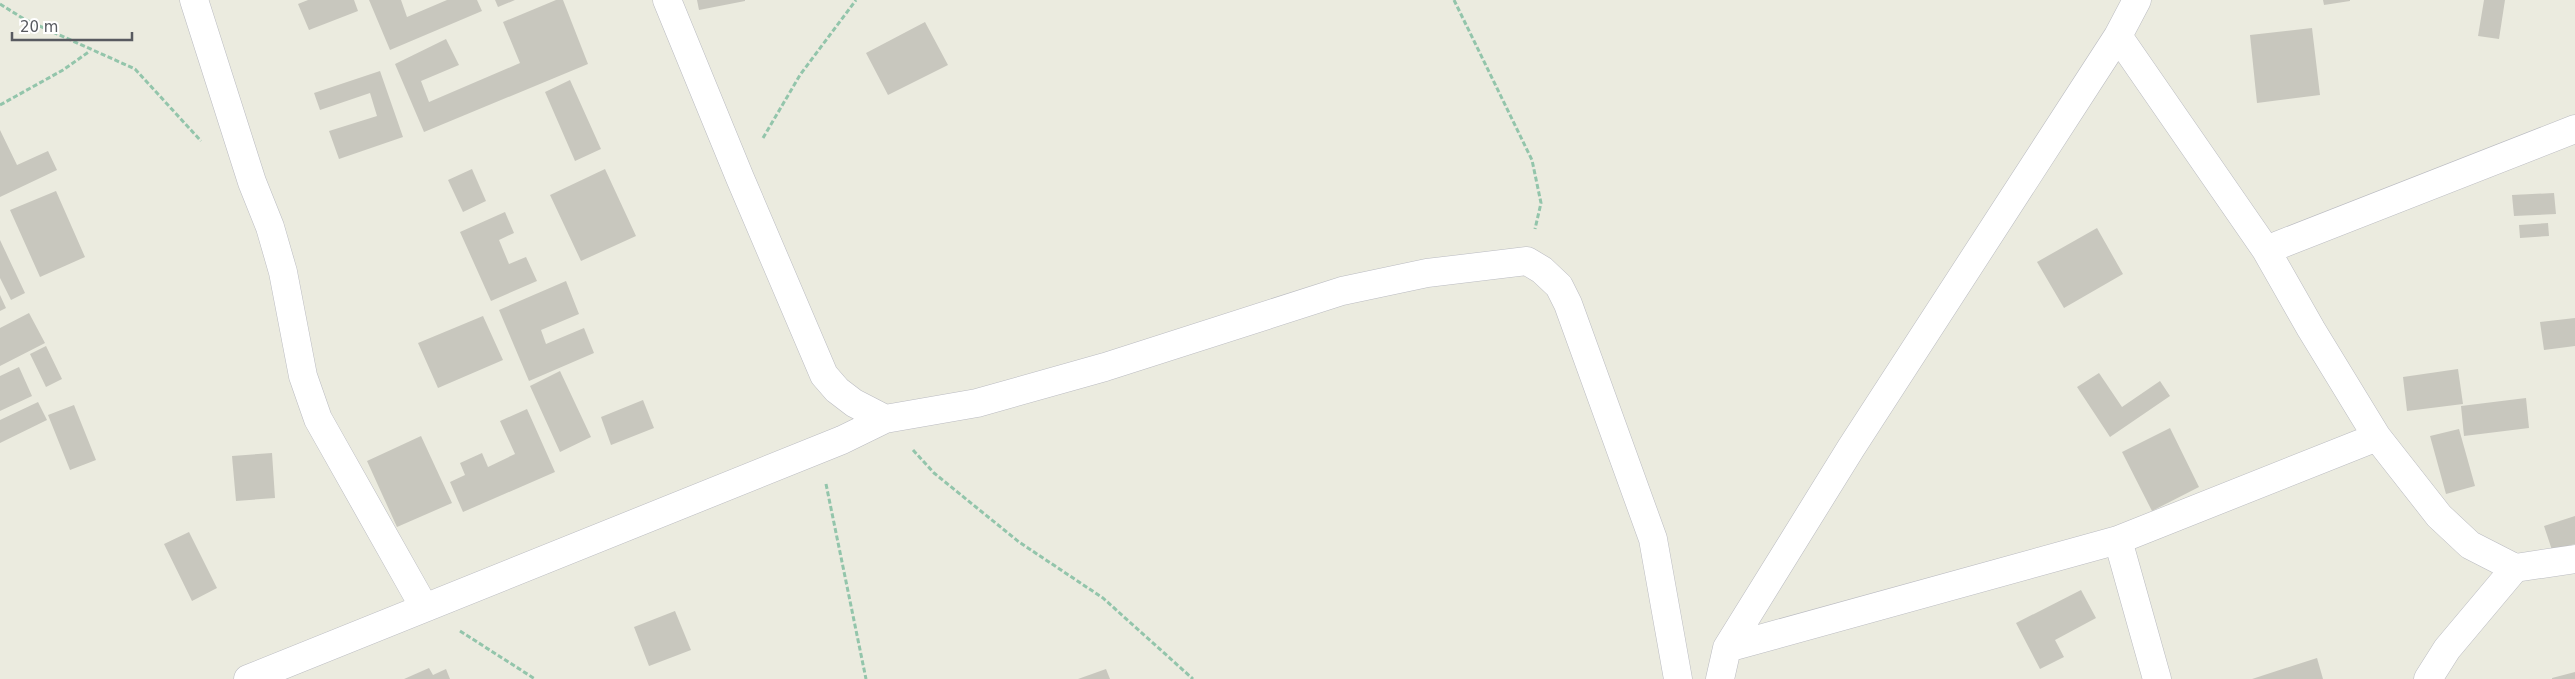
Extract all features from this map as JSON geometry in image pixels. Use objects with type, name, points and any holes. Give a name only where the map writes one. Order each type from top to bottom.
[{"type":"street","points":[[194,0],[252,182],[270,227],[283,272],[303,376],[318,419],[424,607]]},
{"type":"street","points":[[667,0],[740,178],[824,374],[837,390],[854,403],[884,419]]},
{"type":"street","points":[[1720,679],[1727,648],[1851,448],[2118,36],[2137,0]]},
{"type":"street","points":[[2118,36],[2266,250],[2311,329],[2377,437],[2439,516],[2470,545],[2515,568],[2575,559]]},
{"type":"street","points":[[2266,250],[2575,129]]},
{"type":"street","points":[[248,679],[818,448],[842,440],[884,419],[976,403],[1105,367],[1361,287],[1427,273],[1527,261],[1542,270],[1559,286],[1591,364],[1653,539],[1678,679]]},
{"type":"street","points":[[1727,648],[2118,540],[2377,437]]},
{"type":"street","points":[[2118,540],[2157,679]]},
{"type":"street","points":[[2428,679],[2447,650],[2515,568]]},
{"type":"path","points":[[740,178],[800,75],[856,0]]},
{"type":"path","points":[[1454,0],[1534,167],[1541,202],[1527,261]]},
{"type":"path","points":[[0,4],[24,19],[90,51],[135,70],[206,145]]},
{"type":"path","points":[[0,105],[63,70],[90,51]]},
{"type":"path","points":[[884,419],[934,473],[1019,542],[1104,598],[1192,679]]},
{"type":"path","points":[[818,448],[866,679]]},
{"type":"path","points":[[424,607],[487,651],[535,679]]},
{"type":"building","points":[[308,0],[354,0],[358,11],[309,30],[298,4]]},
{"type":"building","points":[[369,0],[401,0],[407,17],[447,0],[477,0],[482,11],[390,50]]},
{"type":"building","points":[[495,0],[515,0],[498,7]]},
{"type":"building","points":[[556,0],[563,0],[588,64],[424,132],[395,64],[446,39],[459,65],[421,81],[429,102],[520,63],[503,22]]},
{"type":"building","points":[[697,0],[745,0],[745,1],[699,10]]},
{"type":"building","points":[[2323,0],[2350,0],[2350,1],[2324,5]]},
{"type":"building","points":[[2484,0],[2505,0],[2499,39],[2478,36]]},
{"type":"building","points":[[925,22],[948,65],[888,95],[866,53]]},
{"type":"building","points":[[2312,28],[2320,95],[2257,103],[2250,35]]},
{"type":"building","points":[[380,71],[403,137],[339,159],[329,131],[377,116],[370,93],[320,110],[314,93]]},
{"type":"building","points":[[570,80],[601,149],[575,161],[545,92]]},
{"type":"building","points":[[0,130],[17,165],[48,151],[57,170],[0,197]]},
{"type":"building","points":[[472,169],[486,201],[463,212],[448,180]]},
{"type":"building","points":[[605,169],[636,236],[581,261],[550,195]]},
{"type":"building","points":[[56,191],[85,257],[40,277],[10,210]]},
{"type":"building","points":[[2554,193],[2556,214],[2514,216],[2512,195]]},
{"type":"building","points":[[505,212],[514,233],[499,240],[509,264],[526,257],[537,281],[491,301],[460,232]]},
{"type":"building","points":[[2548,223],[2549,236],[2520,238],[2519,225]]},
{"type":"building","points":[[2097,228],[2123,274],[2064,308],[2037,262]]},
{"type":"building","points":[[0,240],[25,293],[11,300],[0,278]]},
{"type":"building","points":[[566,281],[579,314],[541,330],[546,344],[584,328],[594,353],[529,381],[499,310]]},
{"type":"building","points":[[0,295],[6,308],[0,311]]},
{"type":"building","points":[[29,313],[45,343],[0,366],[0,328]]},
{"type":"building","points":[[483,316],[503,360],[438,388],[418,343]]},
{"type":"building","points":[[2575,318],[2575,346],[2544,350],[2540,322]]},
{"type":"building","points":[[46,346],[62,379],[46,387],[30,354]]},
{"type":"building","points":[[19,367],[32,396],[0,411],[0,376]]},
{"type":"building","points":[[2458,369],[2463,404],[2407,411],[2403,377]]},
{"type":"building","points":[[560,371],[591,437],[560,452],[530,386]]},
{"type":"building","points":[[2099,373],[2122,407],[2160,381],[2170,396],[2110,437],[2077,387]]},
{"type":"building","points":[[2526,398],[2529,428],[2464,436],[2461,406]]},
{"type":"building","points":[[643,400],[654,428],[611,445],[601,417]]},
{"type":"building","points":[[38,402],[47,420],[0,443],[0,420]]},
{"type":"building","points":[[74,405],[96,460],[70,470],[48,415]]},
{"type":"building","points":[[527,409],[555,472],[463,512],[450,482],[465,475],[460,463],[482,453],[488,467],[515,454],[500,421]]},
{"type":"building","points":[[2170,428],[2199,487],[2152,511],[2122,452]]},
{"type":"building","points":[[2459,429],[2475,486],[2446,494],[2430,436]]},
{"type":"building","points":[[421,436],[452,503],[397,527],[367,461]]},
{"type":"building","points":[[272,453],[275,498],[236,501],[232,456]]},
{"type":"building","points":[[2575,516],[2575,544],[2552,550],[2544,526]]},
{"type":"building","points":[[189,532],[217,588],[192,601],[164,544]]},
{"type":"building","points":[[2081,590],[2096,618],[2055,640],[2064,657],[2040,669],[2016,623]]},
{"type":"building","points":[[675,611],[691,650],[649,666],[634,627]]},
{"type":"building","points":[[2317,658],[2323,679],[2252,679]]},
{"type":"building","points":[[429,668],[433,675],[446,669],[450,679],[404,679]]},
{"type":"building","points":[[1106,669],[1110,679],[1078,679]]},
{"type":"building","points":[[2575,672],[2575,679],[2552,679],[2552,678]]}]
